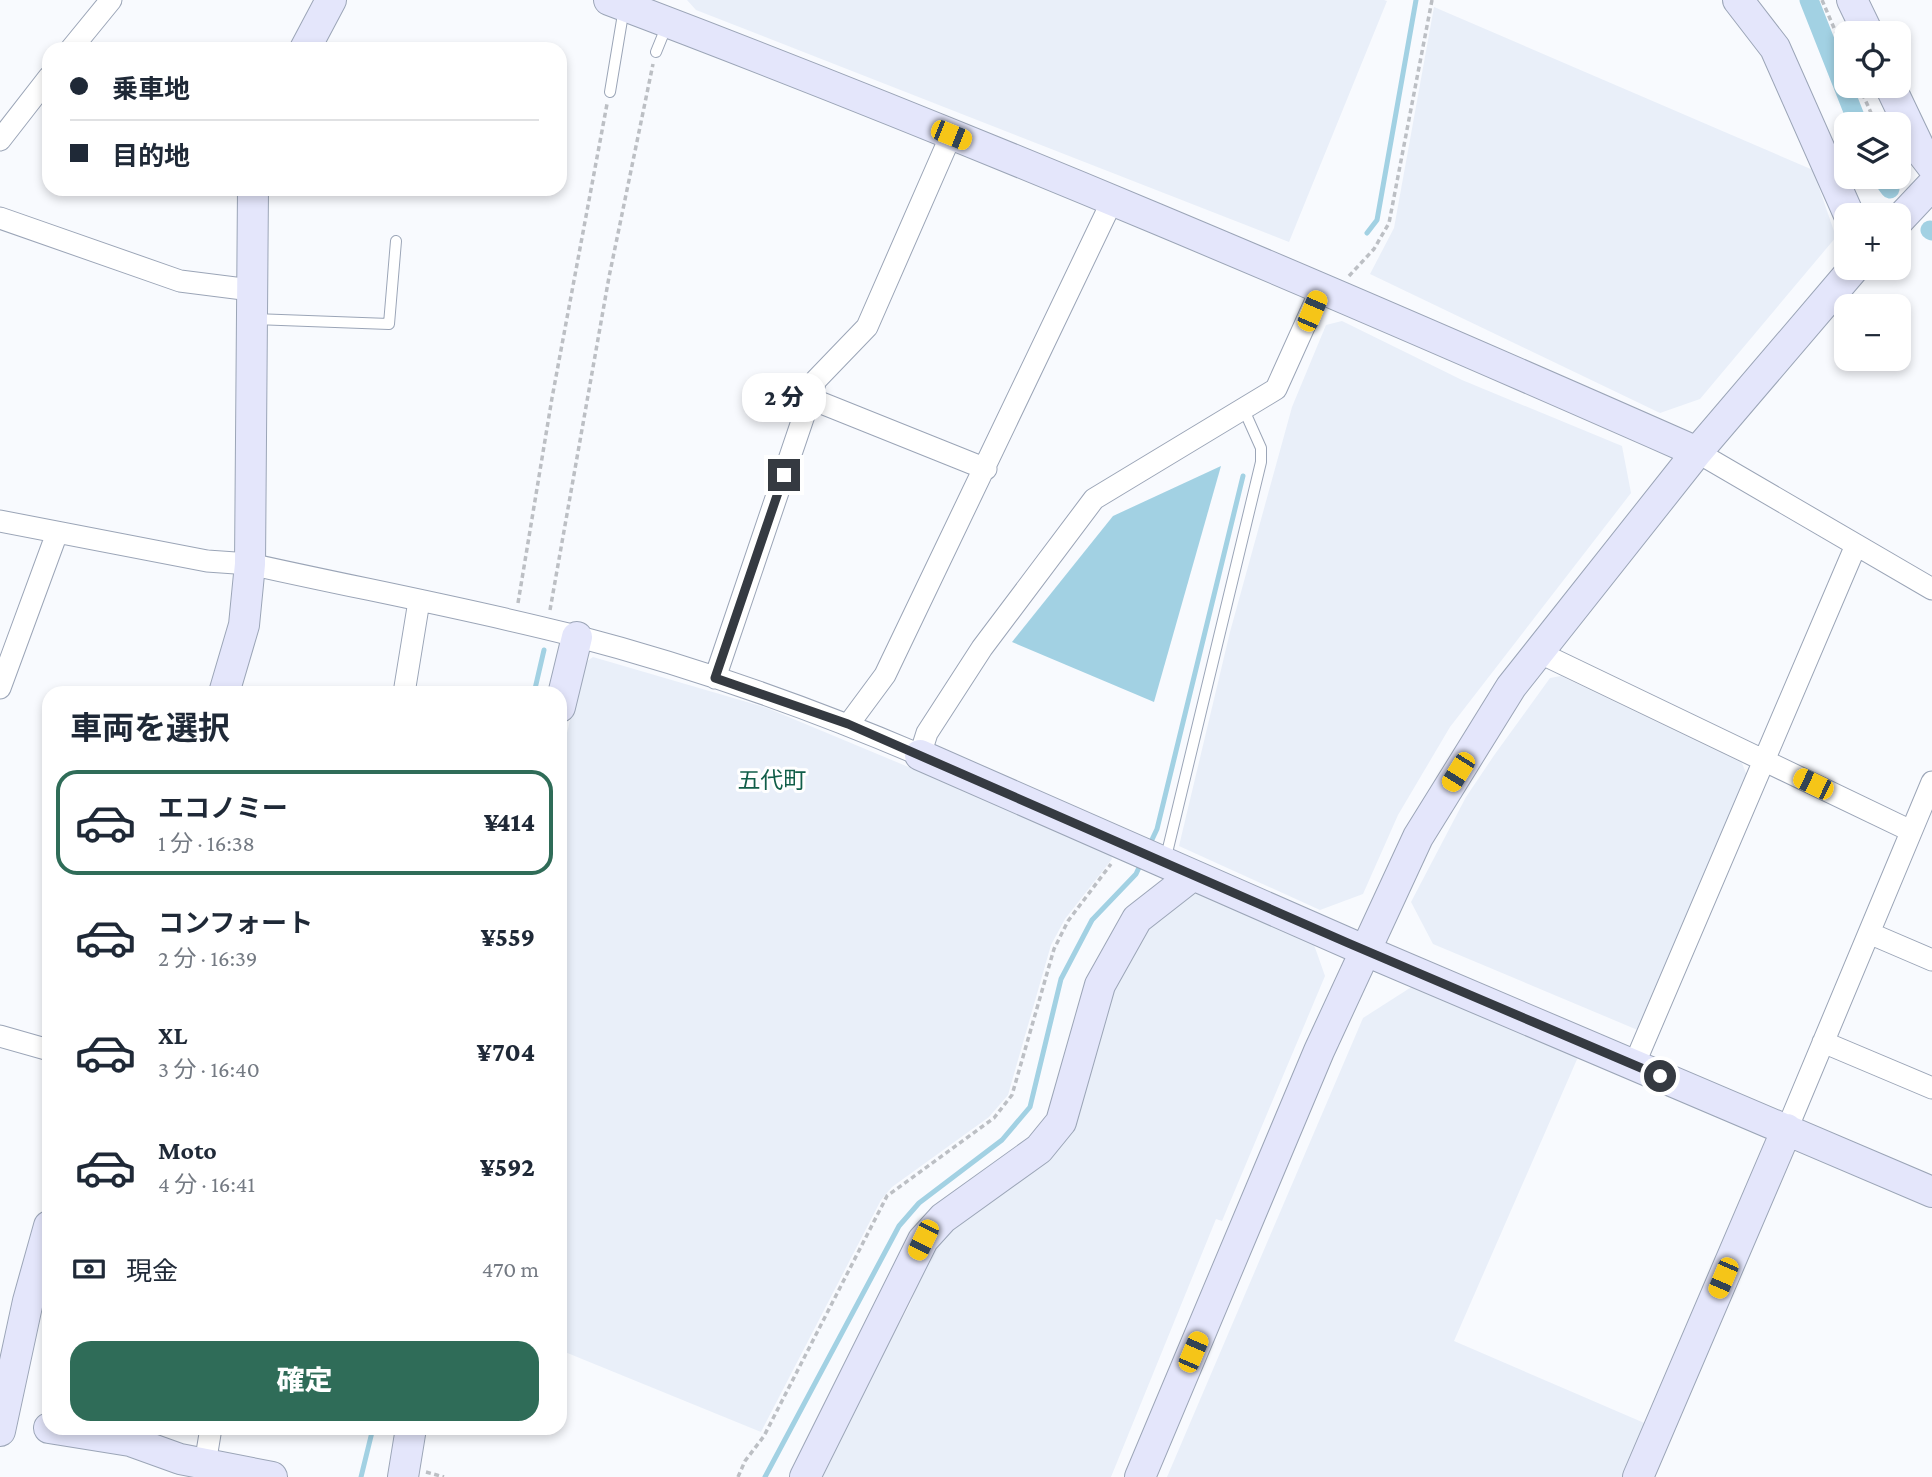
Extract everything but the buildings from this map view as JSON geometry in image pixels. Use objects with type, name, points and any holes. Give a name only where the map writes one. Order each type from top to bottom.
[{"type":"street","points":[[77,42],[111,0]]},
{"type":"street","points":[[309,42],[331,0]]},
{"type":"street","points":[[1738,0],[1775,48],[1844,203]]},
{"type":"street","points":[[1852,0],[1862,21]]},
{"type":"street","points":[[620,2],[671,11],[951,135],[1113,199],[1335,281],[1697,452],[1932,589]]},
{"type":"street","points":[[0,140],[42,86]]},
{"type":"street","points":[[1896,98],[1922,153],[1926,184],[1911,204]]},
{"type":"street","points":[[715,678],[816,380],[867,327],[951,135]]},
{"type":"street","points":[[226,686],[244,625],[250,564],[253,196]]},
{"type":"street","points":[[848,724],[885,675],[1113,199]]},
{"type":"street","points":[[0,218],[180,281],[251,290]]},
{"type":"street","points":[[1140,1477],[1319,1051],[1418,837],[1511,687],[1697,452],[1844,280]]},
{"type":"street","points":[[920,755],[927,733],[982,648],[1094,499],[1244,410],[1280,384],[1335,281]]},
{"type":"street","points":[[809,398],[986,469]]},
{"type":"street","points":[[0,521],[207,561],[250,564],[547,629],[715,678],[848,724],[1192,876],[1932,1192]]},
{"type":"street","points":[[0,688],[57,533]]},
{"type":"street","points":[[1634,1065],[1856,545]]},
{"type":"street","points":[[405,686],[419,601]]},
{"type":"street","points":[[565,686],[577,637]]},
{"type":"street","points":[[1538,652],[1764,760],[1920,824]]},
{"type":"street","points":[[1638,1477],[1869,933],[1920,824],[1932,782]]},
{"type":"street","points":[[805,1477],[923,1240],[943,1218],[1039,1149],[1061,1122],[1100,985],[1137,919],[1192,876]]},
{"type":"street","points":[[1869,933],[1932,960]]},
{"type":"street","points":[[0,1036],[42,1048]]},
{"type":"street","points":[[1824,1041],[1932,1088]]},
{"type":"street","points":[[42,1251],[8,1361],[2,1426],[42,1428]]},
{"type":"street","points":[[93,1435],[130,1441],[180,1459],[272,1477]]},
{"type":"street","points":[[205,1464],[210,1435]]},
{"type":"street","points":[[402,1477],[410,1435]]},
{"type":"lane","points":[[610,92],[620,2]]},
{"type":"lane","points":[[656,52],[671,11]]},
{"type":"lane","points":[[251,319],[389,324],[396,241]]},
{"type":"lane","points":[[1165,863],[1261,462],[1261,448],[1244,410]]},
{"type":"path","points":[[1335,281],[1374,249],[1389,223],[1432,0]]},
{"type":"path","points":[[1822,0],[1834,28]]},
{"type":"path","points":[[547,629],[609,277],[656,52]]},
{"type":"path","points":[[514,622],[552,398],[610,92]]},
{"type":"path","points":[[1911,174],[1926,184]]},
{"type":"path","points":[[738,1477],[745,1461],[764,1436],[887,1196],[994,1118],[1012,1095],[1054,949],[1068,921],[1124,846]]},
{"type":"shaded area","points":[[687,0],[1387,1],[1289,242],[696,10]]},
{"type":"shaded area","points":[[1434,7],[1813,170],[1834,231],[1834,239],[1700,399],[1660,413],[1370,274],[1394,228]]},
{"type":"shaded area","points":[[1342,321],[1462,380],[1622,446],[1631,493],[1450,727],[1398,815],[1363,894],[1320,910],[1179,846],[1230,632],[1292,407],[1326,325]]},
{"type":"shaded area","points":[[593,657],[767,708],[1110,851],[1112,859],[1065,919],[1051,945],[1008,1095],[989,1117],[892,1187],[881,1200],[761,1432],[567,1353],[567,733],[583,664]]},
{"type":"shaded area","points":[[1561,676],[1742,763],[1747,776],[1640,1031],[1433,944],[1411,902],[1466,797],[1550,678]]},
{"type":"shaded area","points":[[1204,892],[1312,939],[1325,976],[1222,1221],[1216,1219],[1111,1477],[815,1477],[910,1304],[929,1256],[955,1227],[1050,1153],[1107,998],[1146,926],[1187,896]]},
{"type":"shaded area","points":[[1413,986],[1578,1057],[1454,1341],[1649,1425],[1626,1477],[1167,1477],[1363,1018]]},
{"type":"water","points":[[1221,466],[1154,702],[1012,642],[1113,516]]},
{"type":"waterway","points":[[1367,233],[1377,220],[1416,0]]},
{"type":"waterway","points":[[1809,0],[1853,112]]},
{"type":"waterway","points":[[1149,846],[1157,829],[1243,476]]},
{"type":"waterway","points":[[536,686],[544,650]]},
{"type":"waterway","points":[[765,1477],[899,1226],[919,1203],[1002,1140],[1030,1107],[1061,979],[1092,920],[1136,874],[1142,861]]},
{"type":"waterway","points":[[361,1477],[371,1435]]},
{"type":"district","name":"五代町","points":[[772,780]]},
{"type":"route","points":[[784,475],[715,678],[848,724],[1660,1076]]}]
